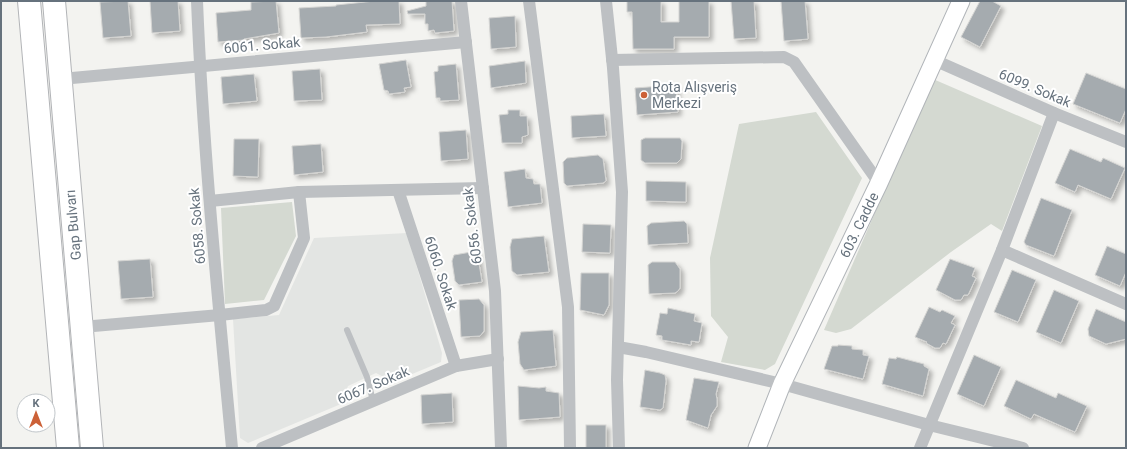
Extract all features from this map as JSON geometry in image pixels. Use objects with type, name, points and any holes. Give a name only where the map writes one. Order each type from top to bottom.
[{"type":"highway","name":"Gap Bulvarı","points":[[30,1],[68,448]]},
{"type":"highway","name":"Gap Bulvarı","points":[[54,1],[92,448]]},
{"type":"street","name":"6058. Sokak","points":[[197,1],[200,66],[210,201],[232,448]]},
{"type":"street","name":"6056. Sokak","points":[[461,1],[495,291],[501,448]]},
{"type":"street","points":[[529,1],[568,306],[570,448]]},
{"type":"street","points":[[606,1],[622,192],[617,380],[619,448]]},
{"type":"street","name":"603. Cadde","points":[[757,448],[782,384],[878,184],[961,1]]},
{"type":"street","name":"6061. Sokak","points":[[60,79],[466,42]]},
{"type":"street","points":[[612,60],[784,57],[794,62],[878,184]]},
{"type":"street","name":"6099. Sokak","points":[[934,60],[1054,113],[1126,142]]},
{"type":"street","points":[[920,448],[1002,250],[1054,113]]},
{"type":"street","points":[[210,201],[299,192],[483,188]]},
{"type":"street","name":"6060. Sokak","points":[[398,190],[456,366]]},
{"type":"street","points":[[82,327],[266,310],[274,306],[304,238],[299,192]]},
{"type":"street","points":[[1002,250],[1126,304]]},
{"type":"street","points":[[618,347],[646,352],[782,384],[929,425],[1023,448]]},
{"type":"street","name":"6067. Sokak","points":[[262,448],[456,366],[498,358]]},
{"type":"lane","points":[[347,330],[367,377],[373,401]]},
{"type":"shaded area","points":[[933,79],[1042,126],[1002,231],[991,224],[951,252],[851,329],[836,333],[824,330]]},
{"type":"shaded area","points":[[816,112],[862,178],[775,364],[765,370],[721,362],[728,337],[711,316],[710,258],[739,124]]},
{"type":"shaded area","points":[[292,202],[296,236],[264,300],[225,304],[221,208]]},
{"type":"shaded area","points":[[407,233],[442,353],[441,362],[393,382],[376,373],[348,386],[341,404],[248,443],[240,438],[233,319],[279,315],[314,238]]},
{"type":"building","points":[[128,1],[131,36],[103,38],[100,2]]},
{"type":"building","points":[[150,1],[178,1],[180,31],[152,33]]},
{"type":"building","points":[[276,1],[279,33],[244,40],[218,42],[216,13],[251,10],[251,2]]},
{"type":"building","points":[[375,1],[399,1],[400,24],[366,25],[367,32],[326,37],[301,38],[299,8],[336,6]]},
{"type":"building","points":[[426,1],[452,1],[454,31],[435,33],[434,30],[428,31],[428,24],[425,24],[425,14],[408,14],[407,11],[426,6]]},
{"type":"building","points":[[627,1],[661,1],[661,22],[679,22],[679,1],[709,1],[709,37],[674,37],[674,49],[633,49],[632,12],[627,12]]},
{"type":"building","points":[[731,1],[754,1],[756,38],[734,39]]},
{"type":"building","points":[[781,1],[805,1],[808,39],[784,41]]},
{"type":"building","points":[[980,1],[992,1],[1001,6],[980,47],[961,37]]},
{"type":"building","points":[[515,16],[516,47],[491,49],[489,18]]},
{"type":"building","points":[[406,60],[411,87],[404,88],[405,92],[389,94],[388,91],[384,90],[379,64]]},
{"type":"building","points":[[525,61],[526,83],[491,88],[489,66]]},
{"type":"building","points":[[456,64],[459,100],[440,101],[440,98],[436,98],[434,72],[438,71],[438,66]]},
{"type":"building","points":[[320,69],[322,100],[294,101],[292,71]]},
{"type":"building","points":[[1086,73],[1126,89],[1126,109],[1120,123],[1073,104]]},
{"type":"building","points":[[254,74],[257,101],[223,104],[221,77]]},
{"type":"building","points":[[676,85],[678,112],[637,115],[635,88]]},
{"type":"building","points":[[508,110],[520,110],[520,116],[527,116],[528,135],[522,137],[522,143],[502,143],[499,115],[508,114]]},
{"type":"building","points":[[604,114],[606,136],[572,138],[571,116]]},
{"type":"building","points":[[466,130],[468,159],[441,161],[439,132]]},
{"type":"building","points":[[645,138],[680,138],[682,141],[681,159],[677,163],[645,163],[641,160],[641,140]]},
{"type":"building","points":[[234,139],[259,139],[258,177],[233,176]]},
{"type":"building","points":[[321,144],[323,172],[294,175],[292,146]]},
{"type":"building","points":[[1070,149],[1101,162],[1103,158],[1125,168],[1111,199],[1078,185],[1075,192],[1055,183]]},
{"type":"building","points":[[598,155],[603,159],[606,181],[603,183],[567,186],[564,183],[563,162],[567,158]]},
{"type":"building","points":[[525,169],[526,178],[533,179],[534,184],[540,184],[542,203],[508,207],[504,172]]},
{"type":"building","points":[[646,181],[686,182],[686,202],[646,201]]},
{"type":"building","points":[[1041,198],[1072,210],[1054,256],[1026,245],[1024,242]]},
{"type":"building","points":[[684,221],[687,224],[688,243],[648,245],[647,226],[651,223]]},
{"type":"building","points":[[583,224],[611,225],[610,253],[582,252]]},
{"type":"building","points":[[544,236],[549,272],[517,275],[512,271],[510,247],[512,239]]},
{"type":"building","points":[[1107,246],[1126,254],[1126,272],[1120,286],[1095,275]]},
{"type":"building","points":[[477,251],[482,282],[459,285],[455,281],[452,261],[454,255]]},
{"type":"building","points":[[150,259],[153,297],[121,299],[118,261]]},
{"type":"building","points":[[950,259],[975,268],[972,276],[976,278],[968,295],[964,295],[961,300],[955,300],[936,290]]},
{"type":"building","points":[[652,262],[675,262],[680,269],[680,288],[678,291],[675,293],[649,294],[648,265]]},
{"type":"building","points":[[1012,270],[1036,280],[1018,322],[994,312]]},
{"type":"building","points":[[581,273],[609,273],[609,305],[604,315],[580,310]]},
{"type":"building","points":[[1054,290],[1079,301],[1061,343],[1036,332]]},
{"type":"building","points":[[479,299],[484,305],[484,331],[480,336],[461,337],[459,300]]},
{"type":"building","points":[[929,307],[940,312],[942,310],[955,316],[951,323],[955,325],[946,344],[943,343],[940,348],[935,348],[926,343],[927,342],[915,337]]},
{"type":"building","points":[[668,308],[695,314],[694,321],[702,323],[699,342],[691,341],[691,345],[662,340],[662,336],[656,335],[660,313],[667,314]]},
{"type":"building","points":[[1096,309],[1126,322],[1126,339],[1106,344],[1089,336],[1088,329]]},
{"type":"building","points":[[553,330],[556,366],[524,370],[520,364],[518,342],[521,332]]},
{"type":"building","points":[[832,346],[852,346],[852,349],[863,350],[863,355],[869,356],[863,379],[824,369]]},
{"type":"building","points":[[974,355],[1001,367],[984,406],[957,394]]},
{"type":"building","points":[[897,357],[924,364],[924,366],[929,369],[923,396],[882,384],[889,358],[896,359]]},
{"type":"building","points":[[645,370],[665,375],[666,381],[663,408],[660,410],[640,407]]},
{"type":"building","points":[[694,378],[719,382],[716,394],[717,406],[711,415],[708,428],[686,420]]},
{"type":"building","points":[[1016,380],[1056,398],[1058,393],[1087,406],[1075,432],[1034,414],[1031,419],[1004,406]]},
{"type":"building","points":[[518,386],[539,388],[546,387],[546,391],[559,393],[560,417],[519,420]]},
{"type":"building","points":[[452,393],[453,422],[422,424],[421,395]]},
{"type":"building","points":[[586,425],[606,425],[606,448],[586,448]]},
{"type":"place","name":"Rota Alışveriş Merkezi","points":[[644,95]]}]
